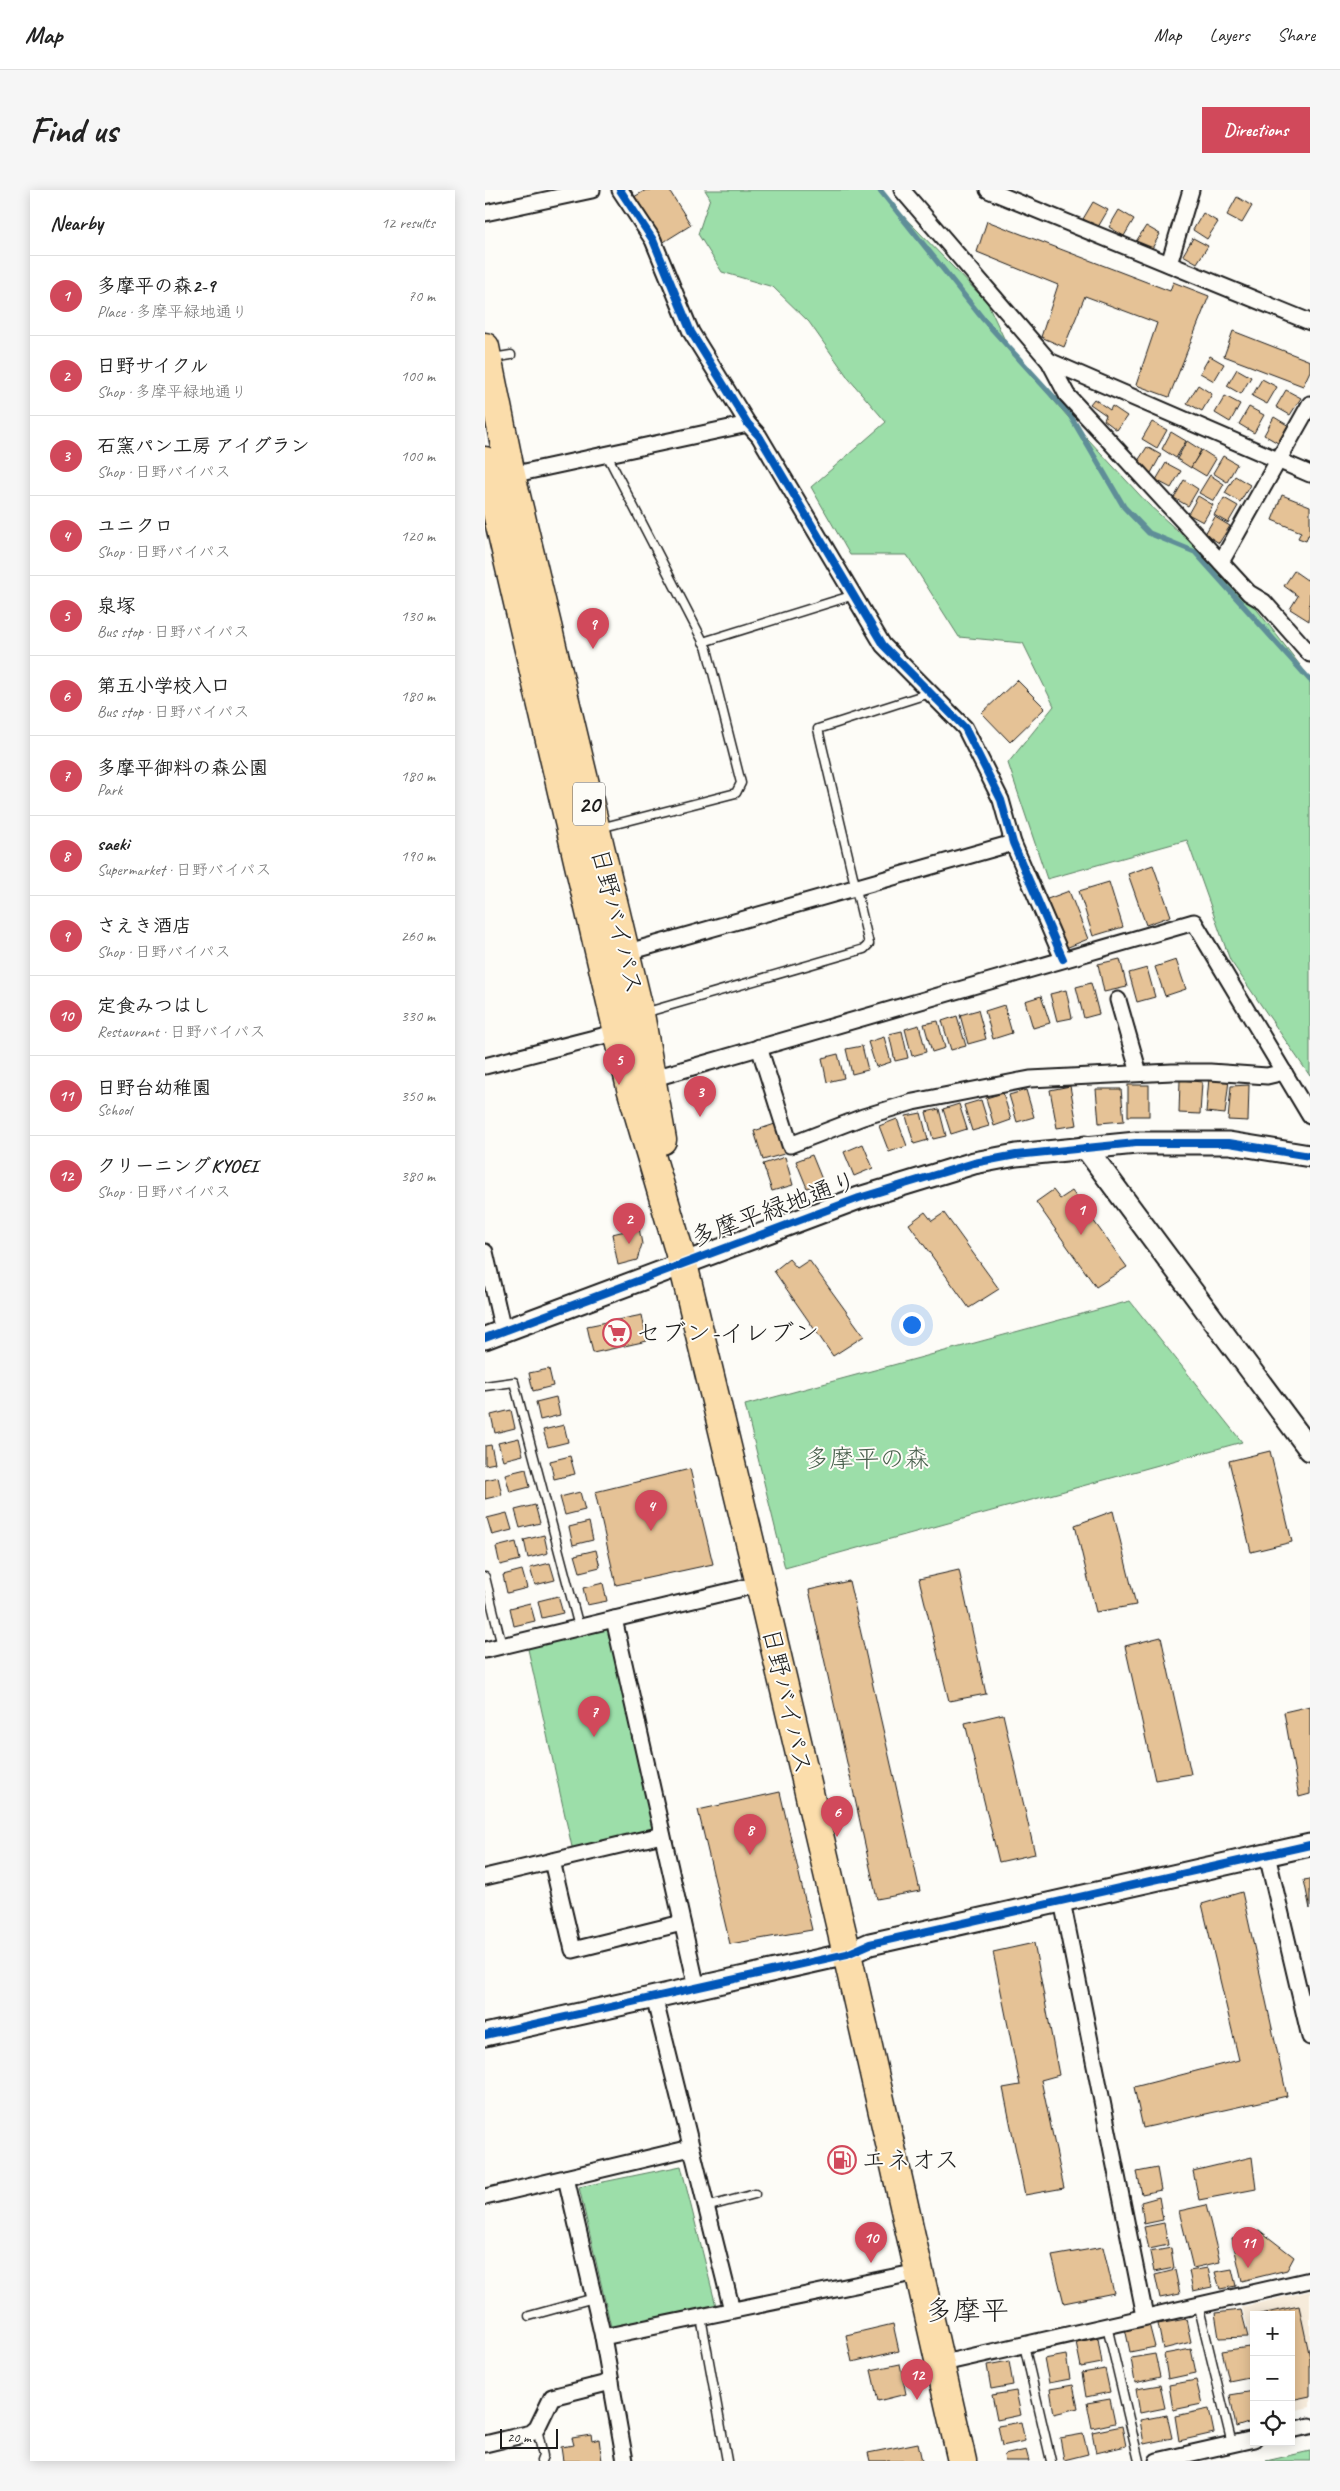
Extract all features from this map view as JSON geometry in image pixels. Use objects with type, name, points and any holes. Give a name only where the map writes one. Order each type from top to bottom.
[{"type":"highway","name":"日野バイパス","points":[[495,354],[492,472],[618,1032],[634,1097],[683,1264],[847,1954],[962,2461]]},
{"type":"highway","name":"日野バイパス","points":[[492,472],[595,829],[640,1014],[683,1264]]},
{"type":"street","points":[[485,214],[592,190]]},
{"type":"street","points":[[620,190],[653,240],[691,332],[747,424],[759,436],[883,645],[965,728],[1001,800],[1013,843],[1063,959]]},
{"type":"street","points":[[902,190],[1049,361],[1067,395],[1249,593],[1264,602],[1310,654]]},
{"type":"street","points":[[988,190],[1310,322]]},
{"type":"street","points":[[1169,264],[1191,190]]},
{"type":"street","points":[[1049,361],[1310,474]]},
{"type":"street","points":[[1221,562],[1310,404]]},
{"type":"street","points":[[492,472],[607,455],[747,424]]},
{"type":"street","points":[[625,953],[1013,843]]},
{"type":"street","points":[[651,1079],[1194,922],[1310,1116]]},
{"type":"street","points":[[1118,1000],[1139,1073]]},
{"type":"street","points":[[485,1066],[618,1032]]},
{"type":"street","points":[[759,1047],[790,1146],[863,1117],[913,1102],[1030,1079],[1139,1073],[1210,1072],[1267,1076],[1284,1072]]},
{"type":"street","name":"多摩平緑地通り","points":[[494,1334],[859,1198],[933,1174],[1016,1154],[1136,1143],[1229,1143],[1310,1156]]},
{"type":"street","points":[[1085,1147],[1310,1450]]},
{"type":"street","points":[[485,1252],[494,1334]]},
{"type":"street","points":[[485,1650],[759,1584]]},
{"type":"street","points":[[614,1619],[697,1988]]},
{"type":"street","points":[[485,1877],[662,1835]]},
{"type":"street","points":[[486,2031],[697,1988],[847,1954],[870,1944],[1310,1845]]},
{"type":"street","points":[[1267,1855],[1310,2037]]},
{"type":"street","points":[[552,1861],[573,1950],[682,1923]]},
{"type":"street","points":[[1061,1901],[1145,2316]]},
{"type":"street","points":[[654,1997],[732,2310]]},
{"type":"street","points":[[485,2197],[691,2148]]},
{"type":"street","points":[[566,2178],[603,2337],[625,2461]]},
{"type":"street","points":[[603,2337],[918,2272]]},
{"type":"street","points":[[939,2364],[1310,2280]]},
{"type":"street","points":[[485,2444],[531,2433],[537,2428],[552,2397],[611,2382]]},
{"type":"street","points":[[1295,2429],[1310,2426]]},
{"type":"street","points":[[1157,2461],[1250,2440]]},
{"type":"lane","points":[[595,829],[736,793],[741,783],[703,642],[607,455]]},
{"type":"lane","points":[[703,642],[854,594]]},
{"type":"lane","points":[[640,1014],[864,949],[869,944],[818,729],[930,693]]},
{"type":"lane","points":[[485,1386],[514,1382],[579,1627]]},
{"type":"lane","points":[[485,1577],[501,1646]]},
{"type":"lane","points":[[706,2207],[755,2194]]},
{"type":"lane","points":[[529,2316],[594,2298]]},
{"type":"lane","points":[[1198,2304],[1232,2444]]},
{"type":"lane","points":[[701,2317],[727,2461]]},
{"type":"lane","points":[[1107,2326],[1139,2461]]},
{"type":"lane","points":[[1024,2345],[1051,2461]]},
{"type":"lane","points":[[537,2428],[543,2456],[541,2461]]},
{"type":"shaded area","points":[[1310,2291],[1310,2407],[1295,2410],[1295,2311],[1250,2311],[1250,2337],[1242,2307]]},
{"type":"green space","points":[[705,190],[878,190],[987,302],[1009,349],[1076,426],[1149,505],[1237,584],[1310,678],[1310,1076],[1230,960],[1187,840],[1047,879],[1008,763],[1054,706],[1023,643],[959,637],[907,555],[850,555],[811,487],[886,422],[849,379],[809,322],[773,287],[722,272],[698,234],[710,198]]},
{"type":"green space","name":"多摩平の森","points":[[1130,1301],[1242,1442],[785,1568],[745,1405]]},
{"type":"green space","points":[[614,1619],[662,1835],[574,1856],[526,1640]]},
{"type":"green space","points":[[681,2166],[716,2306],[611,2327],[579,2187]]},
{"type":"green space","points":[[1310,2451],[1310,2461],[1266,2461]]},
{"type":"building","points":[[646,190],[669,190],[691,225],[662,243],[634,197]]},
{"type":"building","points":[[1237,197],[1252,206],[1242,223],[1227,215]]},
{"type":"building","points":[[1093,202],[1108,210],[1098,227],[1083,219]]},
{"type":"building","points":[[1119,210],[1134,219],[1124,236],[1109,227]]},
{"type":"building","points":[[1203,213],[1218,222],[1207,239],[1193,230]]},
{"type":"building","points":[[987,221],[1170,291],[1173,282],[1209,296],[1169,397],[1136,385],[1157,323],[1085,296],[1064,347],[1041,337],[1058,285],[977,252]]},
{"type":"building","points":[[1146,226],[1160,234],[1150,252],[1135,243]]},
{"type":"building","points":[[1193,238],[1208,246],[1197,263],[1183,255]]},
{"type":"building","points":[[1233,331],[1310,361],[1310,371],[1303,386],[1224,356]]},
{"type":"building","points":[[1210,356],[1224,364],[1214,381],[1200,373]]},
{"type":"building","points":[[1237,369],[1251,377],[1241,394],[1227,386]]},
{"type":"building","points":[[1262,379],[1277,387],[1267,404],[1252,396]]},
{"type":"building","points":[[1198,385],[1212,394],[1202,411],[1187,403]]},
{"type":"building","points":[[1286,390],[1301,398],[1290,415],[1276,407]]},
{"type":"building","points":[[1225,396],[1240,404],[1230,422],[1215,413]]},
{"type":"building","points":[[1094,399],[1110,410],[1112,406],[1127,416],[1117,430],[1104,420],[1106,415],[1090,404]]},
{"type":"building","points":[[1249,407],[1264,415],[1254,433],[1239,424]]},
{"type":"building","points":[[1274,417],[1289,426],[1278,443],[1264,435]]},
{"type":"building","points":[[1152,422],[1167,430],[1157,448],[1142,439]]},
{"type":"building","points":[[1171,432],[1186,441],[1176,458],[1162,449]]},
{"type":"building","points":[[1187,441],[1201,450],[1191,468],[1177,459]]},
{"type":"building","points":[[1147,447],[1161,455],[1151,473],[1136,464]]},
{"type":"building","points":[[1202,450],[1216,459],[1206,476],[1191,467]]},
{"type":"building","points":[[1223,456],[1237,464],[1227,482],[1213,473]]},
{"type":"building","points":[[1166,463],[1181,471],[1171,488],[1156,480]]},
{"type":"building","points":[[1210,475],[1224,484],[1214,501],[1199,493]]},
{"type":"building","points":[[1235,476],[1250,485],[1240,502],[1225,493]]},
{"type":"building","points":[[1184,480],[1198,489],[1188,506],[1174,498]]},
{"type":"building","points":[[1282,495],[1310,506],[1310,535],[1308,535],[1306,541],[1298,538],[1301,532],[1272,520]]},
{"type":"building","points":[[1198,496],[1213,505],[1203,522],[1188,514]]},
{"type":"building","points":[[1224,498],[1238,506],[1228,523],[1214,515]]},
{"type":"building","points":[[1215,517],[1230,526],[1219,543],[1205,534]]},
{"type":"building","points":[[1294,571],[1307,580],[1310,575],[1309,621],[1290,609],[1298,596],[1284,586]]},
{"type":"building","points":[[1017,680],[1045,708],[1010,742],[982,713]]},
{"type":"building","points":[[1153,865],[1171,916],[1146,925],[1128,874]]},
{"type":"building","points":[[1109,882],[1123,927],[1093,936],[1079,891]]},
{"type":"building","points":[[1069,891],[1088,939],[1061,950],[1042,901]]},
{"type":"building","points":[[1120,959],[1127,987],[1104,992],[1098,964]]},
{"type":"building","points":[[1176,960],[1186,989],[1165,996],[1155,967]]},
{"type":"building","points":[[1147,968],[1155,997],[1137,1002],[1129,973]]},
{"type":"building","points":[[1091,983],[1099,1014],[1084,1018],[1076,987]]},
{"type":"building","points":[[1066,990],[1072,1018],[1057,1021],[1050,994]]},
{"type":"building","points":[[1041,996],[1050,1023],[1033,1028],[1025,1001]]},
{"type":"building","points":[[1004,1005],[1012,1033],[993,1039],[985,1011]]},
{"type":"building","points":[[978,1010],[986,1039],[968,1044],[960,1015]]},
{"type":"building","points":[[957,1016],[966,1046],[951,1050],[942,1021]]},
{"type":"building","points":[[938,1021],[945,1048],[932,1052],[924,1024]]},
{"type":"building","points":[[919,1025],[926,1052],[912,1056],[905,1029]]},
{"type":"building","points":[[902,1031],[908,1058],[895,1061],[889,1034]]},
{"type":"building","points":[[884,1037],[891,1062],[876,1067],[868,1042]]},
{"type":"building","points":[[862,1046],[868,1070],[852,1074],[846,1049]]},
{"type":"building","points":[[838,1054],[844,1078],[827,1082],[822,1058]]},
{"type":"building","points":[[1209,1078],[1229,1080],[1225,1114],[1206,1112]]},
{"type":"building","points":[[1180,1080],[1202,1082],[1200,1114],[1179,1113]]},
{"type":"building","points":[[705,1082],[708,1098],[692,1102],[688,1085]]},
{"type":"building","points":[[1128,1085],[1149,1085],[1149,1116],[1128,1116]]},
{"type":"building","points":[[1249,1085],[1248,1121],[1228,1120],[1231,1086]]},
{"type":"building","points":[[1070,1086],[1077,1125],[1057,1128],[1050,1090]]},
{"type":"building","points":[[1096,1089],[1121,1089],[1124,1121],[1099,1123]]},
{"type":"building","points":[[1026,1090],[1034,1117],[1017,1122],[1009,1095]]},
{"type":"building","points":[[1003,1093],[1011,1120],[994,1126],[986,1098]]},
{"type":"building","points":[[981,1100],[989,1126],[972,1131],[964,1105]]},
{"type":"building","points":[[959,1104],[967,1129],[951,1134],[943,1109]]},
{"type":"building","points":[[939,1109],[946,1136],[933,1139],[926,1112]]},
{"type":"building","points":[[921,1113],[928,1140],[914,1144],[906,1116]]},
{"type":"building","points":[[897,1119],[907,1146],[889,1152],[879,1126]]},
{"type":"building","points":[[775,1124],[784,1154],[763,1160],[754,1131]]},
{"type":"building","points":[[863,1144],[873,1168],[854,1176],[844,1152]]},
{"type":"building","points":[[812,1155],[823,1182],[807,1188],[796,1161]]},
{"type":"building","points":[[785,1157],[793,1185],[772,1191],[763,1164]]},
{"type":"building","points":[[1053,1190],[1060,1199],[1072,1191],[1127,1267],[1096,1287],[1036,1202]]},
{"type":"building","points":[[925,1212],[932,1221],[944,1213],[999,1289],[969,1308],[909,1224]]},
{"type":"building","points":[[639,1228],[642,1244],[637,1260],[618,1265],[612,1234]]},
{"type":"building","points":[[789,1259],[797,1268],[809,1260],[864,1336],[833,1356],[774,1271]]},
{"type":"building","name":"セブン-イレブン","points":[[642,1315],[647,1341],[593,1353],[587,1326]]},
{"type":"building","points":[[549,1369],[553,1386],[533,1391],[529,1373]]},
{"type":"building","points":[[556,1397],[560,1415],[540,1420],[536,1402]]},
{"type":"building","points":[[511,1410],[515,1428],[495,1433],[491,1415]]},
{"type":"building","points":[[564,1425],[568,1442],[548,1447],[543,1430]]},
{"type":"building","points":[[519,1438],[523,1455],[503,1460],[498,1443]]},
{"type":"building","points":[[491,1445],[495,1463],[485,1465],[485,1446]]},
{"type":"building","points":[[1270,1451],[1292,1542],[1251,1552],[1229,1461]]},
{"type":"building","points":[[570,1456],[575,1474],[554,1479],[550,1461]]},
{"type":"building","points":[[526,1469],[530,1487],[510,1492],[505,1474]]},
{"type":"building","points":[[690,1469],[713,1564],[616,1585],[595,1492]]},
{"type":"building","points":[[498,1477],[502,1495],[485,1499],[485,1480]]},
{"type":"building","points":[[580,1492],[585,1510],[565,1515],[560,1497]]},
{"type":"building","points":[[535,1505],[540,1523],[520,1528],[515,1510]]},
{"type":"building","points":[[1113,1511],[1136,1605],[1096,1612],[1075,1525]]},
{"type":"building","points":[[507,1513],[512,1530],[492,1535],[487,1518]]},
{"type":"building","points":[[589,1522],[593,1540],[573,1545],[569,1527]]},
{"type":"building","points":[[544,1535],[548,1553],[528,1558],[524,1540]]},
{"type":"building","points":[[516,1542],[520,1560],[500,1565],[496,1547]]},
{"type":"building","points":[[596,1550],[600,1567],[580,1572],[575,1555]]},
{"type":"building","points":[[550,1563],[555,1580],[535,1585],[530,1568]]},
{"type":"building","points":[[522,1570],[527,1588],[507,1593],[503,1575]]},
{"type":"building","points":[[959,1570],[986,1694],[949,1701],[919,1579]]},
{"type":"building","points":[[849,1581],[920,1891],[877,1899],[809,1590]]},
{"type":"building","points":[[603,1583],[607,1601],[587,1605],[583,1588]]},
{"type":"building","points":[[558,1596],[563,1613],[542,1618],[538,1601]]},
{"type":"building","points":[[530,1603],[535,1621],[514,1626],[510,1608]]},
{"type":"building","points":[[1161,1637],[1191,1774],[1155,1780],[1125,1646]]},
{"type":"building","points":[[1310,1706],[1310,1794],[1299,1797],[1284,1712]]},
{"type":"building","points":[[1003,1714],[1035,1854],[999,1862],[965,1723]]},
{"type":"building","points":[[780,1792],[812,1930],[730,1944],[698,1810]]},
{"type":"building","points":[[1310,1879],[1310,1909],[1304,1880]]},
{"type":"building","points":[[1242,1892],[1287,2096],[1143,2128],[1134,2087],[1239,2060],[1202,1904]]},
{"type":"building","points":[[1034,1943],[1059,2075],[1041,2080],[1064,2188],[1025,2195],[1003,2088],[1020,2085],[993,1952]]},
{"type":"building","points":[[1252,2157],[1256,2189],[1199,2200],[1193,2171]]},
{"type":"building","points":[[1157,2168],[1161,2190],[1142,2194],[1137,2172]]},
{"type":"building","points":[[1159,2197],[1163,2220],[1144,2224],[1141,2202]]},
{"type":"building","points":[[1206,2205],[1220,2262],[1193,2268],[1179,2211]]},
{"type":"building","points":[[1164,2223],[1168,2245],[1149,2249],[1144,2227]]},
{"type":"building","points":[[1259,2230],[1294,2257],[1287,2270],[1242,2281],[1232,2238]]},
{"type":"building","points":[[1103,2247],[1114,2293],[1064,2303],[1052,2256]]},
{"type":"building","points":[[1171,2248],[1174,2268],[1154,2272],[1150,2252]]},
{"type":"building","points":[[1208,2268],[1212,2287],[1193,2291],[1189,2271]]},
{"type":"building","points":[[1232,2269],[1236,2286],[1220,2289],[1215,2272]]},
{"type":"building","points":[[1175,2270],[1180,2294],[1160,2298],[1155,2275]]},
{"type":"building","points":[[1299,2306],[1310,2358],[1310,2396],[1295,2399],[1295,2311],[1275,2311]]},
{"type":"building","points":[[1241,2310],[1248,2337],[1219,2338],[1215,2313]]},
{"type":"building","points":[[1186,2319],[1191,2342],[1163,2349],[1158,2324]]},
{"type":"building","points":[[893,2324],[899,2351],[852,2362],[846,2335]]},
{"type":"building","points":[[1149,2324],[1155,2347],[1130,2352],[1125,2328]]},
{"type":"building","points":[[1098,2338],[1102,2363],[1081,2367],[1076,2342]]},
{"type":"building","points":[[1249,2347],[1250,2377],[1229,2381],[1222,2351]]},
{"type":"building","points":[[1191,2349],[1196,2373],[1168,2379],[1164,2354]]},
{"type":"building","points":[[1155,2354],[1160,2377],[1135,2383],[1131,2358]]},
{"type":"building","points":[[1066,2355],[1070,2379],[1049,2383],[1044,2359]]},
{"type":"building","points":[[1009,2361],[1013,2385],[991,2389],[987,2365]]},
{"type":"building","points":[[900,2364],[906,2394],[878,2401],[871,2370]]},
{"type":"building","points":[[1105,2369],[1110,2392],[1086,2397],[1082,2373]]},
{"type":"building","points":[[1196,2380],[1202,2404],[1173,2410],[1169,2385]]},
{"type":"building","points":[[1073,2385],[1078,2408],[1054,2414],[1050,2389]]},
{"type":"building","points":[[1160,2385],[1165,2408],[1140,2413],[1136,2389]]},
{"type":"building","points":[[1016,2391],[1021,2415],[997,2420],[992,2395]]},
{"type":"building","points":[[1250,2392],[1250,2422],[1236,2427],[1230,2395]]},
{"type":"building","points":[[1110,2399],[1115,2423],[1092,2428],[1087,2403]]},
{"type":"building","points":[[1209,2409],[1214,2433],[1179,2441],[1175,2416]]},
{"type":"building","points":[[1167,2415],[1172,2438],[1144,2444],[1140,2420]]},
{"type":"building","points":[[1021,2422],[1025,2441],[1002,2446],[998,2426]]},
{"type":"building","points":[[1122,2426],[1126,2446],[1096,2453],[1092,2432]]},
{"type":"building","points":[[1083,2434],[1088,2454],[1064,2460],[1060,2438]]},
{"type":"building","points":[[591,2435],[592,2441],[599,2439],[602,2461],[563,2461],[561,2447],[574,2445],[572,2438]]},
{"type":"building","points":[[918,2443],[922,2461],[870,2461],[868,2453]]},
{"type":"building","points":[[1026,2450],[1029,2461],[1005,2461],[1004,2455]]},
{"type":"waterway","points":[[880,190],[983,319],[1070,415],[1124,507],[1149,533],[1195,552],[1310,680]]},
{"type":"cycle path","points":[[620,190],[653,240],[691,332],[748,424],[759,436],[883,645],[965,728],[1001,800],[1013,843],[1063,959]]},
{"type":"cycle path","points":[[485,1338],[859,1198],[974,1163],[1016,1155],[1136,1143],[1229,1143],[1310,1156]]},
{"type":"cycle path","points":[[485,2035],[847,1954],[870,1944],[1310,1845]]},
{"type":"place","name":"さえき酒店","points":[[593,649]]},
{"type":"place","name":"泉塚","points":[[619,1085]]},
{"type":"place","name":"石窯パン工房 アイグラン","points":[[700,1117]]},
{"type":"place","name":"多摩平の森2-9","points":[[1081,1235]]},
{"type":"place","name":"日野サイクル","points":[[629,1244]]},
{"type":"place","name":"セブン-イレブン","points":[[617,1333]]},
{"type":"place","name":"ユニクロ","points":[[651,1531]]},
{"type":"place","name":"多摩平御料の森公園","points":[[594,1737]]},
{"type":"place","name":"第五小学校入口","points":[[837,1837]]},
{"type":"place","name":"saeki","points":[[750,1855]]},
{"type":"place","name":"エネオス","points":[[842,2160]]},
{"type":"place","name":"定食みつはし","points":[[871,2263]]},
{"type":"place","name":"日野台幼稚園","points":[[1248,2268]]},
{"type":"place","name":"クリーニングKYOEI","points":[[917,2400]]},
{"type":"district","name":"多摩平","points":[[967,2310]]}]
